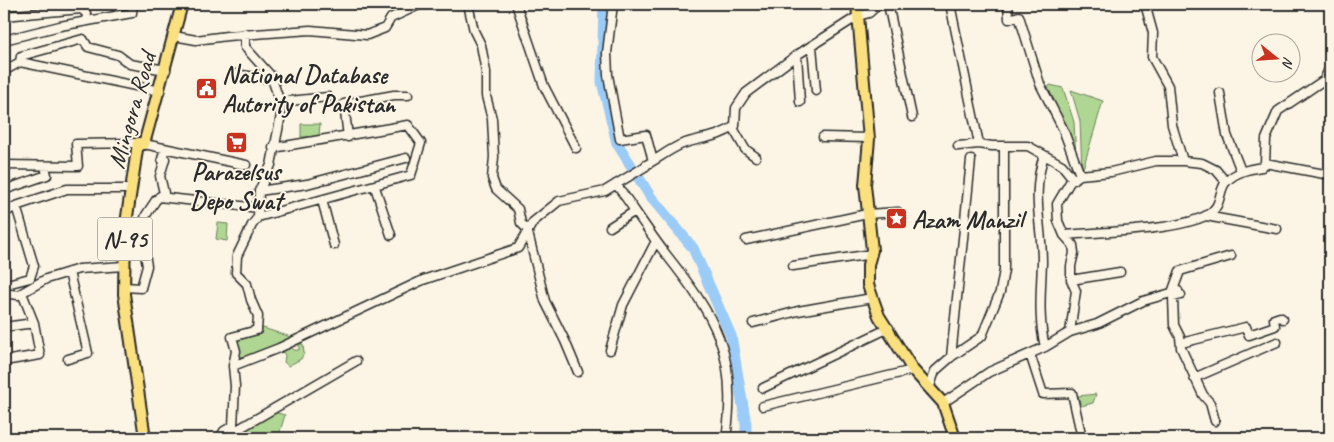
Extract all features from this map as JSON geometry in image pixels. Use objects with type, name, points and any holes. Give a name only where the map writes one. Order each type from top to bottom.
[{"type":"main road","name":"Mingora Road","points":[[145,438],[124,287],[124,266],[131,189],[141,143],[160,91],[182,4]]},
{"type":"main road","points":[[857,4],[869,138],[865,185],[872,254],[866,278],[879,316],[889,328],[913,370],[930,386],[943,403],[955,438]]},
{"type":"street","points":[[112,4],[116,7],[125,4]]},
{"type":"street","points":[[4,40],[88,20],[132,13],[133,4]]},
{"type":"street","points":[[174,36],[196,40],[245,34],[310,30],[368,35],[385,28],[391,18],[422,4],[440,4]]},
{"type":"street","points":[[468,4],[474,31],[481,45],[486,72],[486,96],[492,119],[494,158],[492,178],[496,189],[518,209],[521,224],[527,229],[544,301],[565,341],[578,372]]},
{"type":"street","points":[[516,4],[544,86],[576,148]]},
{"type":"street","points":[[614,4],[607,52],[608,74],[620,139],[646,135],[649,164]]},
{"type":"street","points":[[233,366],[279,348],[423,280],[518,248],[527,229],[560,201],[604,191],[681,145],[722,135],[735,126],[736,108],[746,92],[796,55],[858,16],[869,13],[879,4]]},
{"type":"street","points":[[888,4],[912,117]]},
{"type":"street","points":[[950,4],[979,144]]},
{"type":"street","points":[[1008,4],[1009,19],[1019,16],[1040,84],[1063,129],[1077,177]]},
{"type":"street","points":[[1146,4],[1153,33],[1152,57],[1168,86],[1172,125],[1183,161]]},
{"type":"street","points":[[4,16],[80,9],[86,13],[88,20]]},
{"type":"street","points":[[245,34],[244,47],[272,79],[280,102],[280,124],[267,178],[259,191],[258,218]]},
{"type":"street","points":[[20,62],[22,56],[83,39],[88,47],[118,55],[130,64],[166,70]]},
{"type":"street","points":[[812,46],[816,91]]},
{"type":"street","points":[[796,55],[800,102]]},
{"type":"street","points":[[4,71],[20,62],[160,91]]},
{"type":"street","points":[[1064,234],[1184,223],[1206,216],[1216,210],[1226,182],[1241,171],[1262,167],[1265,163],[1266,139],[1278,112],[1324,80],[1330,67]]},
{"type":"street","points":[[234,74],[272,79]]},
{"type":"street","points":[[1220,93],[1227,135],[1241,171]]},
{"type":"street","points":[[348,137],[344,104],[394,95],[408,95]]},
{"type":"street","points":[[280,102],[328,97]]},
{"type":"street","points":[[221,438],[224,431],[233,426],[235,386],[233,366],[236,351],[232,337],[257,330],[258,316],[247,284],[236,273],[236,261],[252,225],[258,218],[411,175],[421,143],[408,125],[348,137],[273,148]]},
{"type":"street","points":[[733,128],[745,149],[756,157]]},
{"type":"street","points":[[823,137],[869,138]]},
{"type":"street","points":[[4,165],[78,166],[76,144],[141,143],[246,165]]},
{"type":"street","points":[[958,146],[979,144],[1028,146],[1062,165],[1077,177]]},
{"type":"street","points":[[930,386],[935,371],[951,357],[982,336],[1000,292],[1004,270],[1004,146]]},
{"type":"street","points":[[124,287],[141,288],[147,266],[141,230],[146,215],[164,193],[160,176],[165,159],[162,159],[165,148]]},
{"type":"street","points":[[1044,155],[1040,167],[1036,205],[1042,261],[1040,327],[1045,347]]},
{"type":"street","points":[[259,191],[307,184],[406,158]]},
{"type":"street","points":[[951,357],[971,160]]},
{"type":"street","points":[[1070,332],[1076,291],[1071,280],[1073,245],[1064,234],[1058,221],[1057,204],[1077,177],[1111,172],[1156,161],[1183,161],[1202,163],[1216,170],[1226,182]]},
{"type":"street","points":[[1265,163],[1330,175]]},
{"type":"street","points":[[4,190],[47,175],[45,166]]},
{"type":"street","points":[[618,183],[656,241],[694,290],[714,324],[721,344],[730,383],[726,438]]},
{"type":"street","points":[[375,186],[391,235]]},
{"type":"street","points":[[4,213],[16,206],[67,189],[131,189]]},
{"type":"street","points":[[159,197],[259,208]]},
{"type":"street","points":[[322,200],[334,245]]},
{"type":"street","points":[[16,206],[34,266],[30,278],[8,284],[4,293],[18,295],[46,279],[69,272],[98,266],[124,266]]},
{"type":"street","points":[[610,228],[635,210]]},
{"type":"street","points":[[746,240],[867,214],[898,212]]},
{"type":"street","points":[[1206,216],[1277,229]]},
{"type":"street","points":[[610,350],[623,305],[656,241]]},
{"type":"street","points":[[793,266],[872,254]]},
{"type":"street","points":[[1215,421],[1210,403],[1203,396],[1184,359],[1181,343],[1174,325],[1173,297],[1181,296],[1178,291],[1173,290],[1180,271],[1231,256]]},
{"type":"street","points":[[68,359],[88,353],[69,272]]},
{"type":"street","points":[[1071,280],[1120,272]]},
{"type":"street","points":[[943,403],[988,372],[1045,347],[1070,332],[1097,324],[1143,301],[1178,291]]},
{"type":"street","points":[[4,360],[40,355],[34,323],[22,293]]},
{"type":"street","points":[[753,323],[798,311],[872,298]]},
{"type":"street","points":[[1181,343],[1245,327],[1249,335],[1275,326],[1274,319],[1280,317],[1283,319]]},
{"type":"street","points":[[4,327],[34,323]]},
{"type":"street","points":[[763,388],[889,328]]},
{"type":"street","points":[[1194,378],[1277,342]]},
{"type":"street","points":[[1030,354],[1043,394],[1072,393],[1082,438]]},
{"type":"street","points":[[221,438],[356,361]]},
{"type":"street","points":[[763,406],[913,370]]},
{"type":"green space","points":[[1050,85],[1063,88],[1074,122],[1076,159],[1048,88]]},
{"type":"green space","points":[[1071,90],[1103,101],[1082,172],[1080,121]]},
{"type":"green space","points":[[301,124],[320,124],[319,136],[301,137]]},
{"type":"green space","points":[[218,223],[228,224],[227,241],[216,239]]},
{"type":"green space","points":[[260,327],[294,338],[236,363],[235,339]]},
{"type":"green space","points":[[299,344],[303,344],[304,353],[301,359],[288,366],[284,362],[285,355],[281,350],[290,346],[294,350],[299,350]]},
{"type":"green space","points":[[1096,394],[1093,403],[1081,406],[1078,396]]},
{"type":"green space","points":[[273,412],[285,415],[278,438],[250,438],[246,431],[243,430]]},
{"type":"waterway","points":[[604,4],[602,82],[617,143],[650,196],[693,248],[731,336],[746,424],[746,438]]},
{"type":"place","name":"National Database Autority of Pakistan","points":[[206,88]]},
{"type":"place","name":"Parazelsus Depo Swat","points":[[236,142]]},
{"type":"place","name":"Azam Manzil","points":[[896,219]]}]
